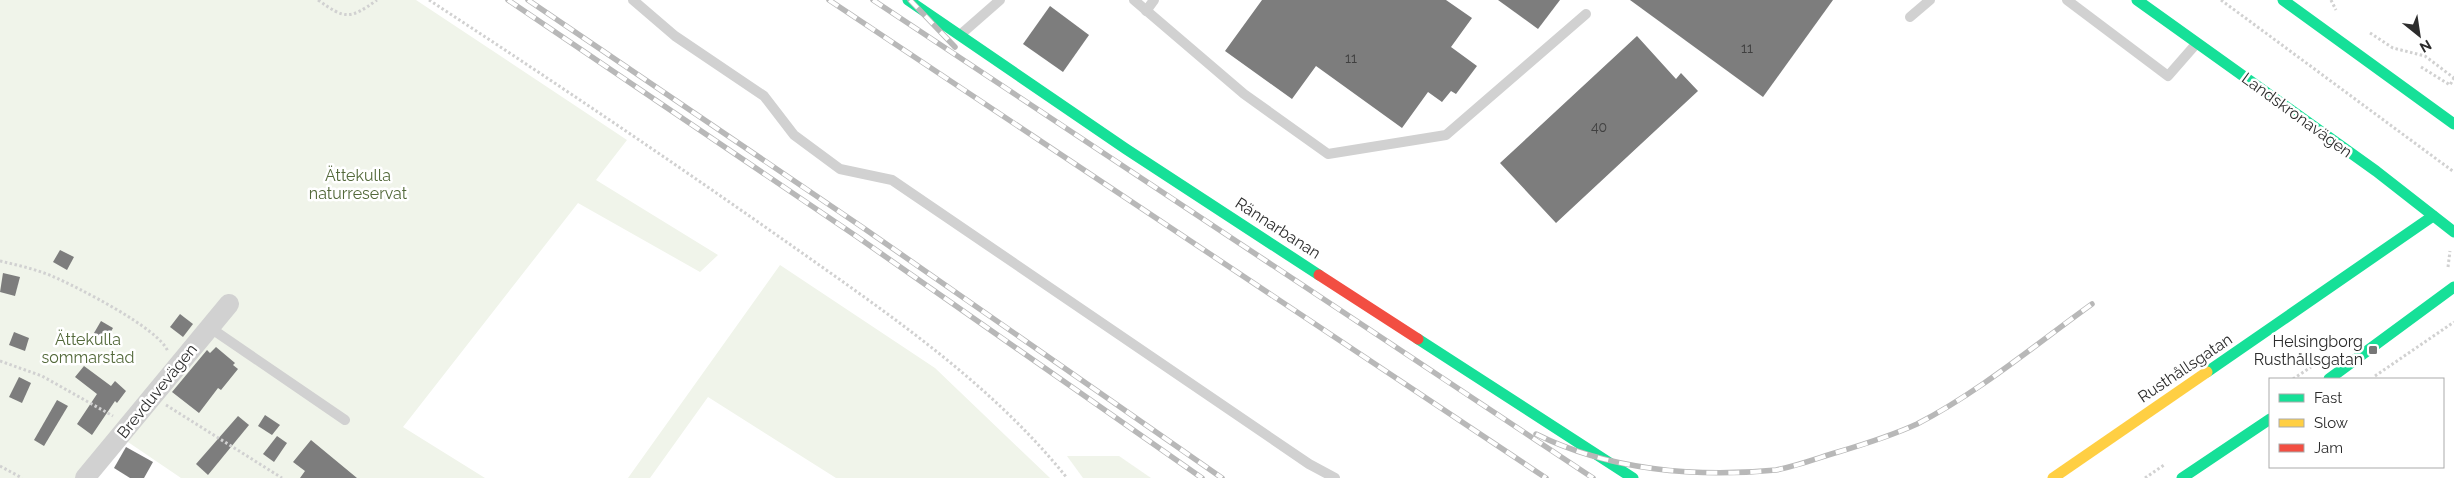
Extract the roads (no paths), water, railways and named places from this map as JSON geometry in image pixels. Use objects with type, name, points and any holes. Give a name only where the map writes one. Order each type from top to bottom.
[{"type":"street","name":"Rännarbanan","points":[[908,0],[1126,149],[1633,478]]},
{"type":"street","name":"Landskronavägen","points":[[2138,0],[2376,171],[2454,232]]},
{"type":"street","points":[[2282,0],[2454,124]]},
{"type":"street","name":"Rusthållsgatan","points":[[2053,478],[2433,216]]},
{"type":"street","points":[[2331,378],[2373,350],[2418,311],[2453,286]]},
{"type":"street","name":"Brevduvevägen","points":[[85,478],[229,304]]},
{"type":"street","points":[[2373,350],[2408,336]]},
{"type":"street","points":[[2182,478],[2269,420]]},
{"type":"lane","points":[[633,0],[675,36],[764,96],[794,135],[840,169],[892,180],[1309,464],[1335,478]]},
{"type":"lane","points":[[960,36],[1000,0]]},
{"type":"lane","points":[[1134,0],[1244,94],[1328,154],[1446,135],[1586,14]]},
{"type":"lane","points":[[1146,10],[1154,0]]},
{"type":"lane","points":[[1910,17],[1930,0]]},
{"type":"lane","points":[[2067,0],[2168,76],[2197,43]]},
{"type":"lane","points":[[209,327],[345,420]]},
{"type":"railway","points":[[508,0],[856,236],[1202,478]]},
{"type":"railway","points":[[528,0],[862,227],[1222,478]]},
{"type":"railway","points":[[829,0],[1546,478]]},
{"type":"railway","points":[[873,0],[1593,478]]},
{"type":"railway","points":[[910,0],[955,47]]},
{"type":"railway","points":[[1536,434],[1593,456],[1653,468],[1715,473],[1776,470],[1868,443],[1917,424],[1985,383],[2092,304]]},
{"type":"place","name":"Helsingborg Rusthållsgatan","points":[[2373,350]]},
{"type":"park label","name":"Ättekulla naturreservat","points":[[358,184]]},
{"type":"park label","name":"Ättekulla sommarstad","points":[[88,348]]}]
